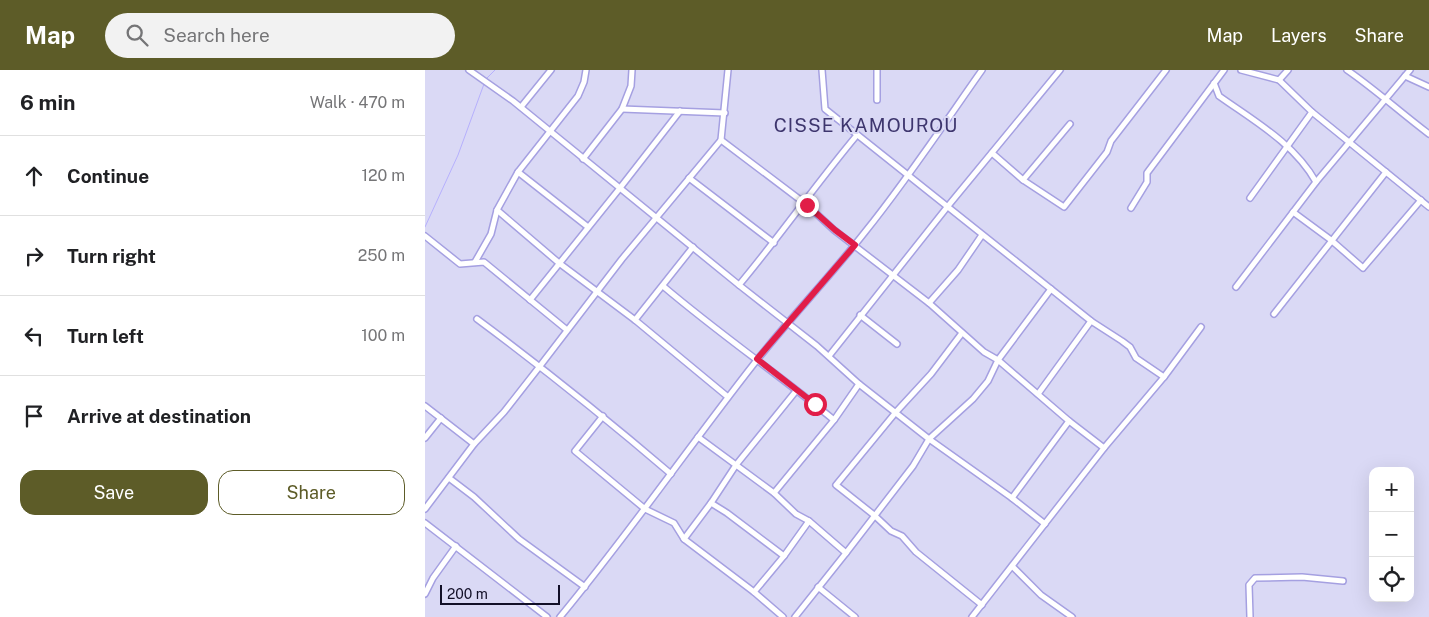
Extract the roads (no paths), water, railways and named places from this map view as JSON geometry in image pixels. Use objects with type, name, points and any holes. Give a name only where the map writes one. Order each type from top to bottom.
[{"type":"street","points":[[469,70],[521,108],[817,346],[859,384],[929,439],[1045,524]]},
{"type":"street","points":[[521,108],[551,70]]},
{"type":"street","points":[[475,262],[491,234],[497,210],[519,172],[582,89],[586,70]]},
{"type":"street","points":[[583,159],[622,110],[631,86],[632,70]]},
{"type":"street","points":[[425,509],[474,444],[504,412],[622,259],[721,140],[728,70]]},
{"type":"street","points":[[821,70],[825,109],[1091,321],[1130,347],[1136,358],[1163,377]]},
{"type":"street","points":[[873,70],[881,70]]},
{"type":"street","points":[[877,70],[877,100]]},
{"type":"street","points":[[561,617],[645,509],[757,359],[855,245],[908,175],[982,70]]},
{"type":"street","points":[[829,356],[893,274],[1060,70]]},
{"type":"street","points":[[992,153],[1023,180],[1064,207],[1107,152],[1111,141],[1166,70]]},
{"type":"street","points":[[1131,208],[1147,182],[1147,173],[1224,70]]},
{"type":"street","points":[[1241,70],[1279,80],[1312,112],[1429,207]]},
{"type":"street","points":[[1279,80],[1288,70]]},
{"type":"street","points":[[1347,70],[1367,83],[1384,99],[1429,134]]},
{"type":"street","points":[[1236,287],[1316,182],[1410,70]]},
{"type":"street","points":[[1405,76],[1429,88]]},
{"type":"street","points":[[1214,83],[1219,96],[1288,146],[1308,167],[1316,182]]},
{"type":"street","points":[[622,110],[725,113]]},
{"type":"street","points":[[530,300],[680,112]]},
{"type":"street","points":[[1250,198],[1312,112]]},
{"type":"street","points":[[1023,180],[1070,124]]},
{"type":"street","points":[[739,285],[774,243],[857,135]]},
{"type":"street","points":[[721,140],[893,274],[984,352],[997,360],[1104,448]]},
{"type":"street","points":[[519,172],[588,228]]},
{"type":"street","points":[[1273,314],[1386,172]]},
{"type":"street","points":[[689,178],[774,243]]},
{"type":"street","points":[[1293,212],[1331,240],[1363,268],[1421,200]]},
{"type":"street","points":[[497,210],[559,263],[635,320],[728,397]]},
{"type":"street","points":[[929,303],[958,270],[982,235]]},
{"type":"street","points":[[425,236],[460,264],[484,262],[567,330]]},
{"type":"street","points":[[635,320],[693,247]]},
{"type":"street","points":[[663,286],[702,319],[757,359],[834,420]]},
{"type":"street","points":[[795,617],[913,466],[929,439],[973,399],[988,381],[997,360],[1051,289]]},
{"type":"street","points":[[861,315],[897,344]]},
{"type":"street","points":[[477,319],[603,416],[671,474]]},
{"type":"street","points":[[1037,394],[1091,321]]},
{"type":"street","points":[[972,617],[1104,448],[1163,377],[1201,326]]},
{"type":"street","points":[[962,333],[931,374],[895,412],[837,484],[891,532],[902,536],[917,552],[982,604]]},
{"type":"street","points":[[773,493],[834,420],[859,384]]},
{"type":"street","points":[[684,539],[711,503],[736,464],[796,391]]},
{"type":"street","points":[[425,406],[474,444]]},
{"type":"street","points":[[603,416],[575,451],[645,509],[674,523],[684,539],[755,592],[783,617]]},
{"type":"street","points":[[425,438],[441,418]]},
{"type":"street","points":[[1011,498],[1069,421]]},
{"type":"street","points":[[698,437],[736,464],[797,514],[809,521],[846,553]]},
{"type":"street","points":[[449,478],[474,497],[519,539],[585,587]]},
{"type":"street","points":[[711,503],[784,556]]},
{"type":"street","points":[[755,592],[809,521]]},
{"type":"street","points":[[425,523],[547,617]]},
{"type":"street","points":[[425,594],[433,578],[456,546]]},
{"type":"street","points":[[1012,566],[1041,595],[1072,617]]},
{"type":"street","points":[[1250,617],[1249,585],[1255,578],[1302,577],[1343,581]]},
{"type":"street","points":[[818,587],[855,617]]},
{"type":"waterway","points":[[487,78],[495,70]]},
{"type":"waterway","points":[[425,227],[458,155],[484,84]]},
{"type":"district","name":"CISSE KAMOUROU","points":[[866,125]]}]
